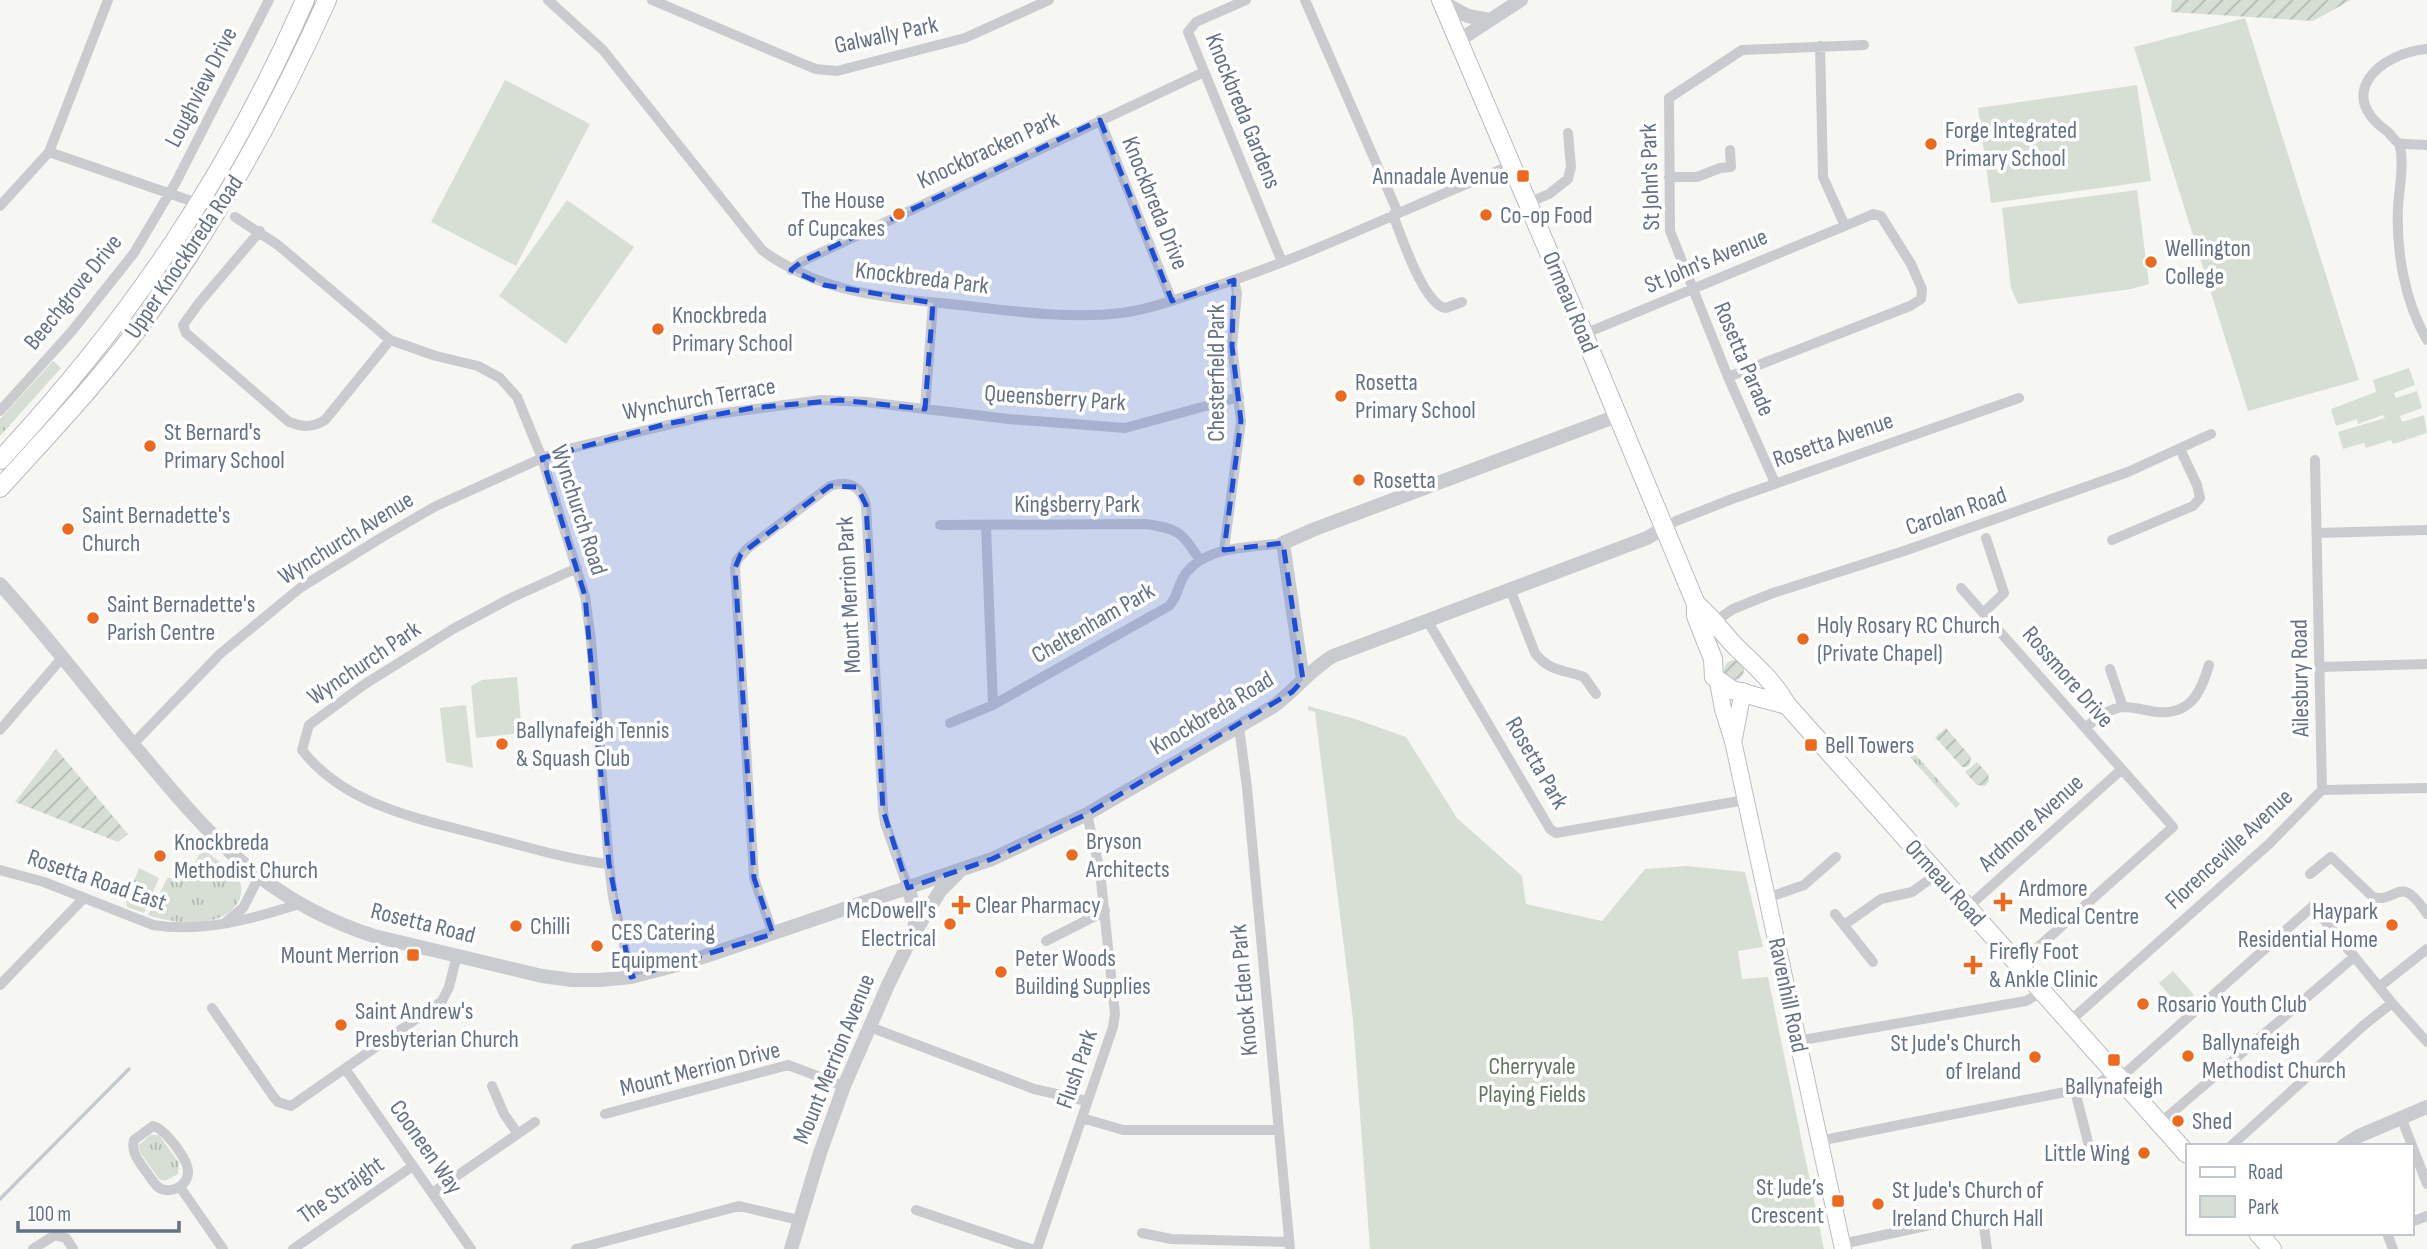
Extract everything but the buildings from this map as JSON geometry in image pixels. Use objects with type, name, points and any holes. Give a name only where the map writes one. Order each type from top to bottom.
[{"type":"main road","name":"Upper Knockbreda Road","points":[[0,460],[100,346],[170,250],[200,204],[257,102],[305,0]]},
{"type":"main road","name":"Upper Knockbreda Road","points":[[0,488],[67,415],[141,324],[217,213],[267,124],[327,0]]},
{"type":"main road","name":"Ormeau Road","points":[[1441,1],[1696,604],[1776,686],[1787,705],[2186,1153]]},
{"type":"main road","points":[[200,204],[217,213]]},
{"type":"main road","points":[[0,503],[48,450],[67,415]]},
{"type":"main road","name":"Ormeau Road","points":[[1696,604],[1696,616],[1710,653],[1713,674],[1718,681]]},
{"type":"main road","points":[[1710,653],[1736,647]]},
{"type":"main road","points":[[1743,691],[1750,684],[1754,663]]},
{"type":"main road","points":[[1718,681],[1732,690],[1787,705]]},
{"type":"main road","name":"Ravenhill Road","points":[[1718,681],[1842,1246]]},
{"type":"main road","name":"Ravenhill Road","points":[[1733,741],[1743,691]]},
{"type":"main road","points":[[2260,1235],[2272,1249]]},
{"type":"street","points":[[0,206],[49,152],[108,0]]},
{"type":"street","name":"Loughview Drive","points":[[169,192],[268,0]]},
{"type":"street","name":"Knockbreda Park","points":[[548,0],[603,50],[762,250],[791,270],[824,285],[860,294],[1070,315],[1122,313],[1172,301],[1282,262],[1512,166]]},
{"type":"street","name":"Galwally Park","points":[[653,0],[816,69],[837,71],[965,38],[1049,0]]},
{"type":"street","points":[[1306,0],[1396,214],[1419,276],[1437,305],[1446,308],[1462,302]]},
{"type":"street","points":[[1458,41],[1521,0]]},
{"type":"street","name":"Knockbreda Gardens","points":[[1242,1],[1190,27],[1189,38],[1282,262]]},
{"type":"street","points":[[1441,1],[1468,16],[1490,20]]},
{"type":"street","name":"St John's Park","points":[[1692,289],[1670,231],[1668,103],[1672,95],[1742,50],[1864,45]]},
{"type":"street","points":[[1820,46],[1823,177],[1845,226]]},
{"type":"street","points":[[2427,49],[2408,52],[2387,62],[2372,72],[2364,85],[2364,105],[2370,117],[2399,143],[2427,145]]},
{"type":"street","name":"Knockbracken Park","points":[[791,270],[801,262],[1203,72]]},
{"type":"street","name":"Knockbreda Drive","points":[[1100,121],[1172,301]]},
{"type":"street","points":[[1528,202],[1549,194],[1568,179],[1568,133]]},
{"type":"street","points":[[2399,143],[2400,253],[2413,311],[2427,340]]},
{"type":"street","points":[[1670,177],[1697,177],[1720,168],[1731,167],[1730,150]]},
{"type":"street","points":[[49,152],[200,204]]},
{"type":"street","points":[[1556,153],[1569,153]]},
{"type":"street","name":"Beechgrove Drive","points":[[0,411],[72,331],[134,253],[169,192]]},
{"type":"street","name":"St John's Avenue","points":[[1584,334],[1873,214],[1881,216],[1911,264],[1922,289],[1921,299],[1728,377]]},
{"type":"street","name":"Wynchurch Road","points":[[235,217],[260,231],[390,340],[436,356],[478,366],[500,378],[517,397],[542,458],[585,596],[609,864],[631,977]]},
{"type":"street","points":[[260,231],[183,326],[186,333],[289,422],[301,426],[316,426],[325,420],[390,340]]},
{"type":"street","name":"Chesterfield Park","points":[[1224,550],[1241,421],[1232,346],[1237,293],[1234,280]]},
{"type":"street","name":"Rosetta Parade","points":[[1692,289],[1775,483]]},
{"type":"street","points":[[925,409],[933,303]]},
{"type":"street","name":"Queensberry Park","points":[[866,402],[1009,419],[1125,428],[1239,397]]},
{"type":"street","name":"Rosetta Avenue","points":[[1664,528],[1775,483],[2019,398]]},
{"type":"street","name":"Wynchurch Terrace","points":[[542,458],[593,441],[709,415],[822,400],[866,402]]},
{"type":"street","points":[[1283,543],[1618,416]]},
{"type":"street","name":"Carolan Road","points":[[1714,622],[1728,612],[1773,593],[2088,487],[2211,434]]},
{"type":"street","points":[[2112,540],[2193,506],[2200,498],[2197,485],[2180,449]]},
{"type":"street","name":"Wynchurch Avenue","points":[[133,744],[220,654],[300,588],[436,506],[542,458]]},
{"type":"street","name":"Ailesbury Road","points":[[2315,460],[2322,790]]},
{"type":"street","name":"Mount Merrion Park","points":[[773,934],[754,878],[735,568],[741,554],[830,486],[840,483],[857,487],[866,505],[883,810],[908,888]]},
{"type":"street","name":"Kingsberry Park","points":[[940,525],[1146,524],[1180,533],[1200,560]]},
{"type":"street","points":[[986,526],[993,705]]},
{"type":"street","points":[[1303,680],[1317,666],[1333,656],[1647,538],[1664,528]]},
{"type":"street","points":[[2318,533],[2427,530]]},
{"type":"street","points":[[1984,612],[2004,593],[1986,538]]},
{"type":"street","name":"Cheltenham Park","points":[[950,723],[993,705],[1169,606],[1183,576],[1200,560],[1224,550],[1283,543]]},
{"type":"street","name":"Knockbreda Road","points":[[961,870],[992,859],[1087,814],[1239,727],[1293,692],[1303,680],[1283,543]]},
{"type":"street","name":"Wynchurch Park","points":[[577,568],[511,598],[453,629],[365,684],[309,724],[302,750],[326,777],[377,805],[527,847],[609,864]]},
{"type":"street","name":"Rosetta Road","points":[[0,584],[206,830],[259,877],[299,904],[374,936],[563,979],[600,981],[631,977],[685,963],[961,870]]},
{"type":"street","name":"Rossmore Drive","points":[[1961,588],[2173,827],[2019,964]]},
{"type":"street","points":[[1510,589],[1535,653],[1541,661],[1561,672],[1584,677],[1596,694]]},
{"type":"street","name":"Rosetta Park","points":[[1427,620],[1550,829],[1556,833],[1745,800]]},
{"type":"street","points":[[1710,653],[1712,640],[1708,625],[1714,622]]},
{"type":"street","points":[[0,730],[62,658]]},
{"type":"street","points":[[2321,667],[2427,664]]},
{"type":"street","points":[[2085,728],[2106,712],[2123,707],[2167,712],[2186,706],[2200,692],[2209,665]]},
{"type":"street","points":[[2110,669],[2123,707]]},
{"type":"street","name":"Knock Eden Park","points":[[1239,727],[1247,788],[1289,1245]]},
{"type":"street","name":"Ardmore Avenue","points":[[1968,908],[2121,770]]},
{"type":"street","points":[[2322,790],[2427,788]]},
{"type":"street","name":"Florenceville Avenue","points":[[2070,1021],[2269,844],[2322,790]]},
{"type":"street","name":"Flush Park","points":[[1037,1249],[1114,1027],[1115,1014],[1100,871],[1087,814]]},
{"type":"street","points":[[1767,898],[1804,885],[1836,857]]},
{"type":"street","points":[[2310,874],[2331,858],[2373,897],[2379,899],[2400,890],[2405,891],[2427,914]]},
{"type":"street","name":"Rosetta Road East","points":[[0,870],[44,882],[153,925],[172,928],[222,924],[299,904]]},
{"type":"street","points":[[914,932],[940,891],[961,870]]},
{"type":"street","points":[[1844,925],[1881,899],[1913,892],[1937,874]]},
{"type":"street","points":[[222,924],[235,916],[250,897],[259,877]]},
{"type":"street","name":"Mount Merrion Avenue","points":[[791,1249],[844,1086],[914,932],[916,913],[908,888]]},
{"type":"street","points":[[250,897],[256,907],[267,914]]},
{"type":"street","points":[[0,985],[84,898]]},
{"type":"street","points":[[1819,1141],[2075,1091],[2117,1076],[2313,906],[2427,1042]]},
{"type":"street","points":[[1046,941],[1105,911]]},
{"type":"street","points":[[1835,914],[1873,962]]},
{"type":"street","points":[[2379,987],[2423,953],[2427,967]]},
{"type":"street","points":[[212,1008],[273,1096],[284,1105],[291,1106],[442,1001],[449,987],[457,955]]},
{"type":"street","points":[[2160,1124],[2354,957]]},
{"type":"street","points":[[1797,1041],[2026,1001],[2042,992]]},
{"type":"street","points":[[2233,1144],[2364,1024],[2392,1003]]},
{"type":"street","points":[[870,1027],[1034,1090],[1087,1101]]},
{"type":"street","name":"Mount Merrion Drive","points":[[605,1114],[788,1065],[844,1086]]},
{"type":"street","name":"Cooneen Way","points":[[345,1070],[471,1249]]},
{"type":"street","points":[[492,1086],[503,1114],[518,1134]]},
{"type":"street","points":[[2075,1091],[2088,1142]]},
{"type":"street","points":[[2347,1144],[2427,1107]]},
{"type":"street","points":[[2401,1117],[2411,1144]]},
{"type":"street","points":[[1082,1118],[1124,1130],[1278,1130]]},
{"type":"street","points":[[432,1193],[535,1122]]},
{"type":"street","points":[[159,1128],[166,1134],[186,1164],[186,1181],[180,1187],[164,1190],[156,1186],[136,1157],[133,1151],[134,1140],[147,1129],[159,1128]]},
{"type":"street","points":[[2413,1148],[2427,1184]]},
{"type":"street","name":"The Straight","points":[[293,1249],[413,1166]]},
{"type":"street","points":[[180,1187],[223,1249]]},
{"type":"street","points":[[576,1249],[739,1206],[799,1220]]},
{"type":"street","points":[[916,1210],[1031,1249]]},
{"type":"street","points":[[1842,1246],[1977,1214],[1983,1219],[1987,1249]]},
{"type":"street","points":[[1142,1233],[1171,1239],[1289,1245]]},
{"type":"street","points":[[33,1249],[55,1235],[66,1238],[73,1249]]},
{"type":"highlighted area","points":[[1100,120],[1172,301],[1234,280],[1232,346],[1241,421],[1224,550],[1283,543],[1303,680],[1292,692],[1087,814],[992,859],[908,888],[883,810],[866,505],[857,487],[830,486],[741,554],[735,568],[754,878],[773,934],[631,977],[609,864],[585,596],[542,458],[666,424],[752,408],[840,400],[925,409],[933,303],[824,285],[791,270],[801,262]]},
{"type":"green space","points":[[2172,0],[2351,0],[2313,21],[2171,12]]},
{"type":"green space","points":[[2245,18],[2359,380],[2248,411],[2134,47]]},
{"type":"green space","points":[[505,80],[590,124],[516,266],[431,222]]},
{"type":"green space","points":[[2137,85],[2151,181],[1991,203],[1978,108]]},
{"type":"green space","points":[[2137,190],[2149,284],[2131,289],[2018,304],[2011,288],[2002,208]]},
{"type":"green space","points":[[567,200],[634,247],[566,344],[499,296]]},
{"type":"green space","points":[[206,246],[148,333],[85,410],[148,330]]},
{"type":"green space","points":[[53,361],[61,368],[0,436],[0,419]]},
{"type":"green space","points":[[2409,368],[2415,385],[2394,393],[2396,398],[2417,391],[2422,408],[2400,416],[2402,422],[2424,415],[2427,433],[2393,444],[2391,440],[2366,448],[2364,443],[2343,449],[2338,432],[2385,418],[2383,415],[2358,424],[2357,419],[2336,426],[2331,409],[2376,392],[2373,380]]},
{"type":"green space","points":[[1730,660],[1738,660],[1744,670],[1738,680],[1730,680],[1724,674],[1724,666]]},
{"type":"green space","points":[[517,677],[522,733],[476,738],[471,686],[482,680]]},
{"type":"green space","points":[[466,705],[473,768],[446,762],[440,708]]},
{"type":"green space","name":"Cherryvale Playing Fields","points":[[1308,706],[1406,737],[1457,818],[1522,876],[1526,904],[1602,921],[1645,869],[1687,866],[1745,872],[1763,947],[1738,951],[1742,979],[1768,977],[1824,1249],[1370,1249],[1353,1020],[1315,712],[1308,710]]},
{"type":"green space","points":[[1946,728],[1971,757],[1967,767],[1962,767],[1935,737]]},
{"type":"green space","points":[[56,749],[128,834],[118,842],[15,802]]},
{"type":"green space","points":[[1913,752],[1960,804],[1956,808],[1908,755]]},
{"type":"green space","points":[[1977,762],[1988,774],[1989,781],[1985,786],[1977,785],[1965,772]]},
{"type":"green space","points":[[203,848],[239,879],[241,895],[232,910],[223,916],[198,922],[171,921],[148,915],[168,877],[178,883],[182,879],[185,880]]},
{"type":"green space","points":[[139,868],[159,878],[144,913],[127,907],[126,901]]},
{"type":"green space","points":[[2173,971],[2194,995],[2180,1007],[2159,983]]},
{"type":"green space","points":[[150,1135],[159,1135],[179,1163],[178,1174],[165,1181],[159,1179],[140,1152],[139,1145]]},
{"type":"waterway","points":[[0,1199],[129,1069]]},
{"type":"place","name":"Forge Integrated Primary School","points":[[1931,144]]},
{"type":"place","name":"Annadale Avenue","points":[[1523,176]]},
{"type":"place","name":"The House of Cupcakes","points":[[899,214]]},
{"type":"place","name":"Co-op Food","points":[[1486,215]]},
{"type":"place","name":"Wellington College","points":[[2151,262]]},
{"type":"place","name":"Knockbreda Primary School","points":[[658,329]]},
{"type":"place","name":"Rosetta Primary School","points":[[1341,396]]},
{"type":"place","name":"St Bernard's Primary School","points":[[150,446]]},
{"type":"place","name":"Rosetta","points":[[1359,480]]},
{"type":"place","name":"Saint Bernadette's Church","points":[[68,529]]},
{"type":"place","name":"Saint Bernadette's Parish Centre","points":[[93,618]]},
{"type":"place","name":"Holy Rosary RC Church (Private Chapel)","points":[[1803,639]]},
{"type":"place","name":"Ballynafeigh Tennis & Squash Club","points":[[502,744]]},
{"type":"place","name":"Bell Towers","points":[[1811,745]]},
{"type":"place","name":"Bryson Architects","points":[[1072,855]]},
{"type":"place","name":"Knockbreda Methodist Church","points":[[160,856]]},
{"type":"place","name":"Ardmore Medical Centre","points":[[2003,902]]},
{"type":"place","name":"Clear Pharmacy","points":[[961,905]]},
{"type":"place","name":"McDowell's Electrical","points":[[950,924]]},
{"type":"place","name":"Haypark Residential Home","points":[[2392,925]]},
{"type":"place","name":"Chilli","points":[[516,926]]},
{"type":"place","name":"CES Catering Equipment","points":[[597,946]]},
{"type":"place","name":"Mount Merrion","points":[[413,955]]},
{"type":"place","name":"Firefly Foot & Ankle Clinic","points":[[1973,965]]},
{"type":"place","name":"Peter Woods Building Supplies","points":[[1001,972]]},
{"type":"place","name":"Rosario Youth Club","points":[[2143,1004]]},
{"type":"place","name":"Saint Andrew's Presbyterian Church","points":[[341,1025]]},
{"type":"place","name":"Ballynafeigh Methodist Church","points":[[2188,1056]]},
{"type":"place","name":"St Jude's Church of Ireland","points":[[2035,1057]]},
{"type":"place","name":"Ballynafeigh","points":[[2114,1060]]},
{"type":"place","name":"Shed","points":[[2178,1121]]},
{"type":"place","name":"Little Wing","points":[[2144,1153]]},
{"type":"place","name":"St Jude’s Crescent","points":[[1838,1201]]},
{"type":"place","name":"St Jude's Church of Ireland Church Hall","points":[[1878,1204]]}]
